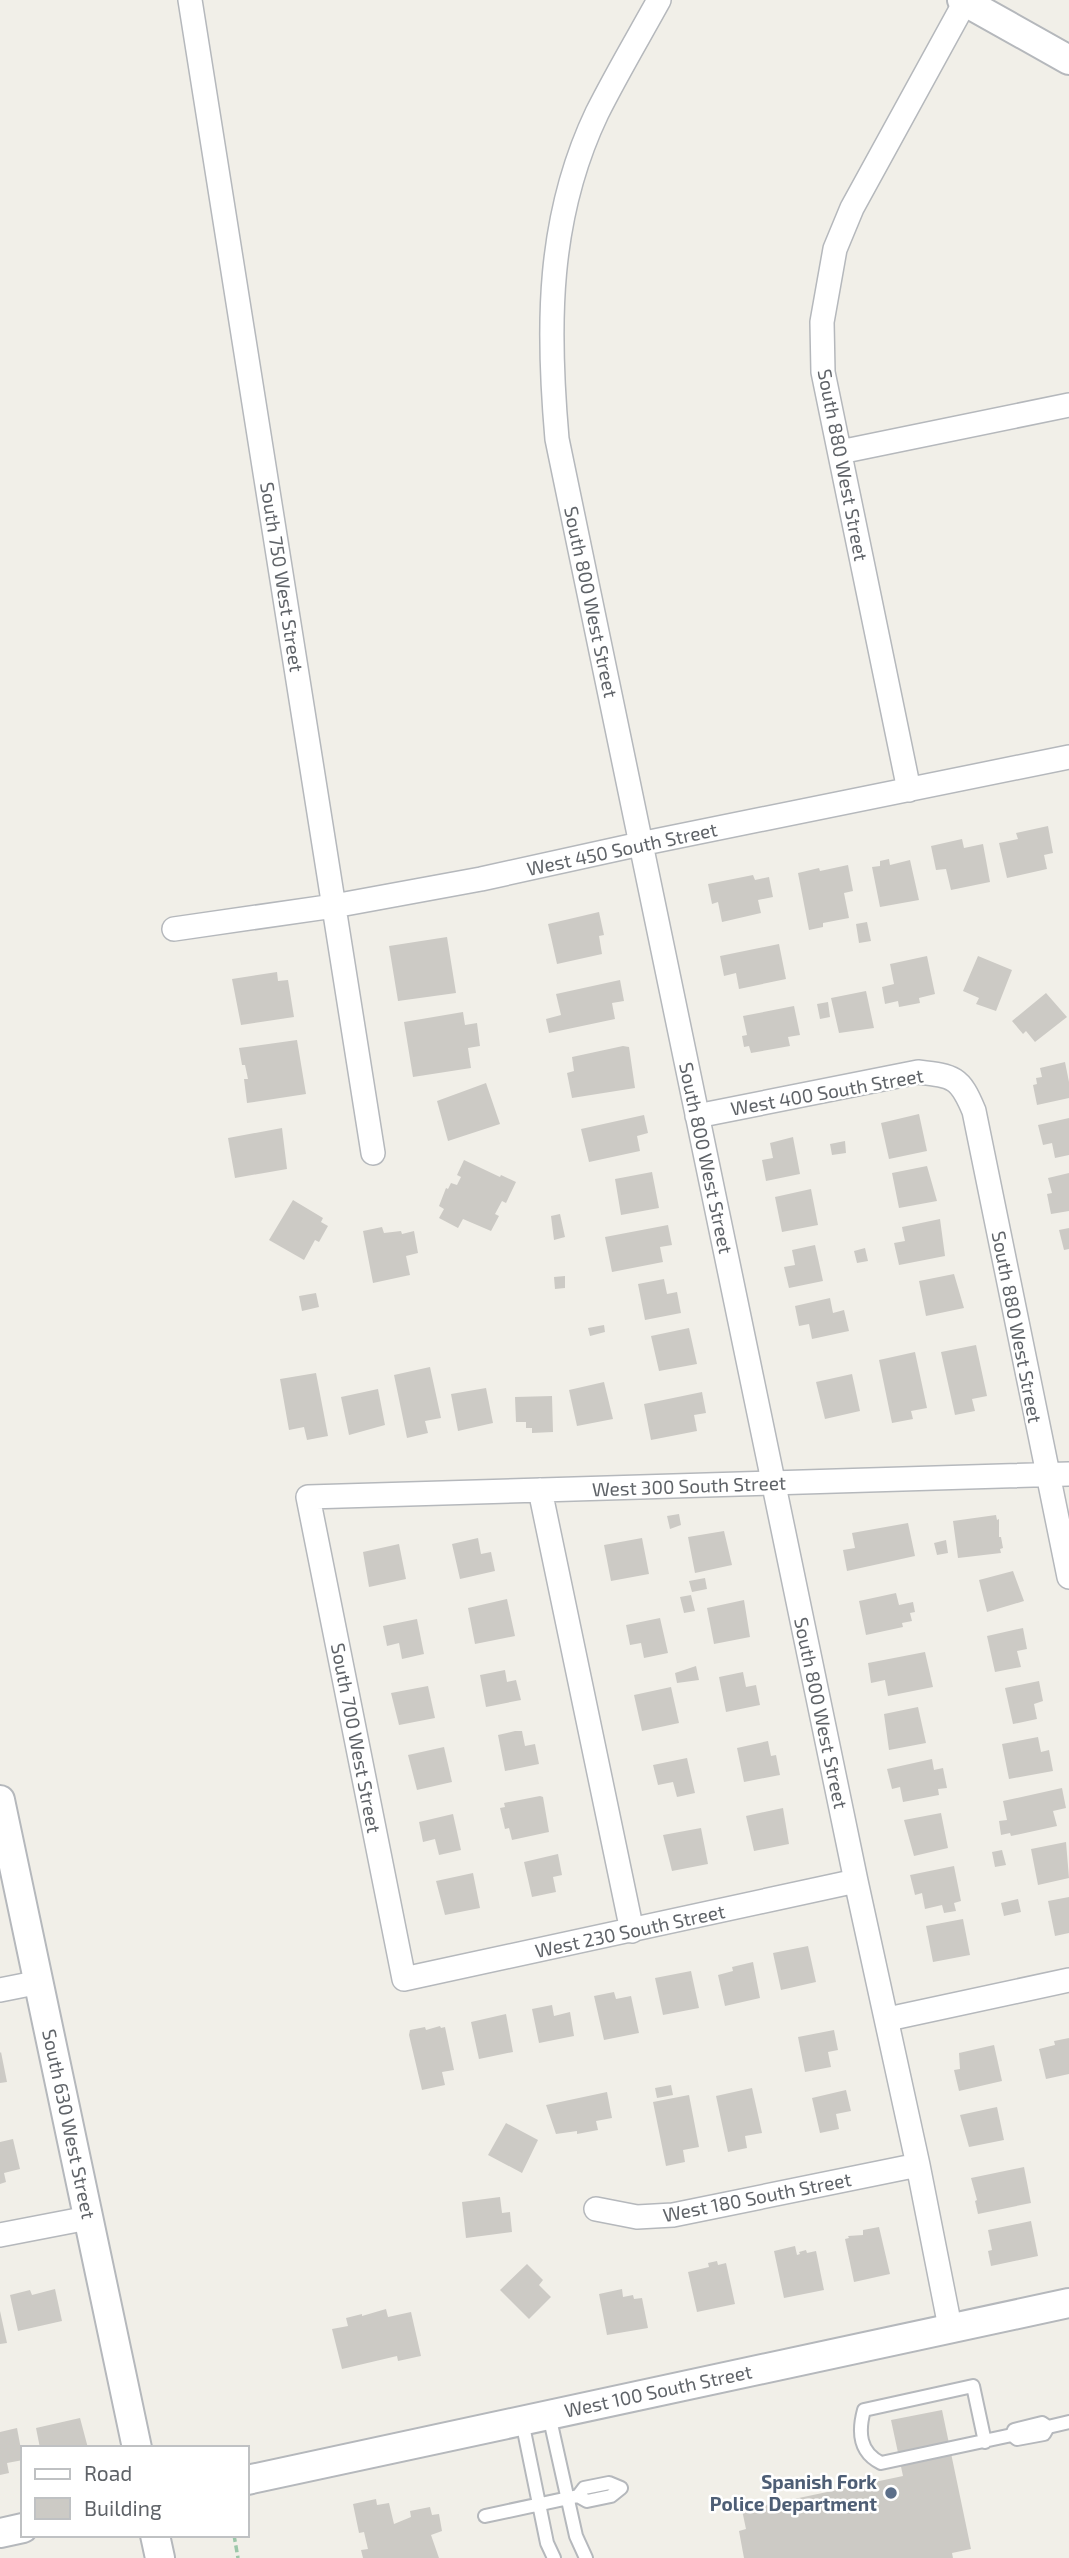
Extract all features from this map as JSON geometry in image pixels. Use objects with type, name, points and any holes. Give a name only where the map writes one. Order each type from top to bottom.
[{"type":"street","name":"South 750 West Street","points":[[190,0],[373,1153]]},
{"type":"street","name":"South 800 West Street","points":[[659,0],[597,114],[573,177],[560,229],[552,295],[551,365],[557,439],[856,1881],[888,2019],[950,2328]]},
{"type":"street","points":[[963,1],[1069,60]]},
{"type":"street","name":"South 880 West Street","points":[[909,790],[823,372],[822,322],[835,249],[852,208],[963,1]]},
{"type":"street","points":[[840,452],[1069,405]]},
{"type":"street","name":"West 450 South Street","points":[[174,929],[334,906],[481,879],[1069,757]]},
{"type":"street","name":"West 400 South Street","points":[[697,1116],[918,1072],[956,1080]]},
{"type":"street","name":"South 880 West Street","points":[[956,1080],[966,1093],[974,1111],[1058,1475],[1069,1577]]},
{"type":"street","name":"West 300 South Street","points":[[308,1497],[1058,1475]]},
{"type":"street","points":[[541,1490],[632,1931]]},
{"type":"street","name":"South 700 West Street","points":[[308,1497],[404,1979]]},
{"type":"street","name":"South 630 West Street","points":[[0,1800],[137,2446]]},
{"type":"street","name":"West 230 South Street","points":[[404,1979],[856,1881]]},
{"type":"street","points":[[888,2019],[1069,1980]]},
{"type":"street","points":[[0,1990],[40,1982]]},
{"type":"street","name":"West 180 South Street","points":[[596,2209],[637,2217],[673,2216],[918,2165]]},
{"type":"street","points":[[0,2235],[88,2218]]},
{"type":"street","name":"West 100 South Street","points":[[248,2480],[950,2328],[1068,2308]]},
{"type":"street","points":[[0,2533],[21,2528]]},
{"type":"street","points":[[155,2537],[160,2558]]},
{"type":"lane","points":[[985,2442],[973,2386],[864,2410],[859,2426],[863,2447],[871,2458],[881,2463],[985,2442],[1012,2435],[1014,2430],[1021,2427],[1042,2423],[1048,2427],[1069,2422]]},
{"type":"lane","points":[[549,2415],[573,2497],[576,2536],[586,2558]]},
{"type":"lane","points":[[522,2421],[547,2543],[554,2558]]},
{"type":"lane","points":[[485,2516],[573,2497]]},
{"type":"path","points":[[234,2537],[238,2558]]},
{"type":"building","points":[[1048,826],[1053,853],[1044,855],[1047,869],[1007,878],[999,843],[1018,839],[1016,833]]},
{"type":"building","points":[[962,839],[964,848],[983,844],[990,882],[951,890],[946,869],[936,870],[931,846]]},
{"type":"building","points":[[889,859],[890,865],[910,860],[919,900],[880,907],[872,867],[880,866],[880,861]]},
{"type":"building","points":[[848,865],[853,891],[844,893],[849,918],[823,923],[823,927],[809,930],[798,873]]},
{"type":"building","points":[[753,875],[755,880],[769,877],[773,897],[758,900],[761,913],[722,922],[718,902],[712,904],[708,884]]},
{"type":"building","points":[[599,912],[604,935],[599,936],[602,954],[557,964],[548,924]]},
{"type":"building","points":[[867,922],[871,941],[859,943],[856,924]]},
{"type":"building","points":[[447,937],[456,993],[398,1001],[389,946]]},
{"type":"building","points":[[779,944],[786,979],[739,989],[736,973],[724,976],[720,956]]},
{"type":"building","points":[[927,956],[935,994],[919,998],[920,1003],[899,1007],[898,1001],[885,1004],[882,987],[894,984],[890,964]]},
{"type":"building","points":[[978,956],[1012,970],[996,1011],[976,1004],[979,998],[963,991]]},
{"type":"building","points":[[277,972],[278,981],[288,980],[294,1017],[241,1025],[232,979]]},
{"type":"building","points":[[620,980],[624,1001],[612,1003],[615,1019],[549,1033],[546,1019],[561,1015],[556,994]]},
{"type":"building","points":[[866,991],[874,1028],[839,1033],[831,998]]},
{"type":"building","points":[[1046,993],[1067,1017],[1035,1042],[1026,1031],[1023,1034],[1012,1021]]},
{"type":"building","points":[[828,1002],[830,1017],[820,1019],[817,1004]]},
{"type":"building","points":[[794,1006],[800,1035],[788,1037],[790,1046],[751,1053],[749,1046],[744,1047],[742,1036],[747,1035],[743,1016]]},
{"type":"building","points":[[463,1012],[465,1025],[477,1023],[480,1046],[468,1048],[471,1068],[413,1077],[404,1022]]},
{"type":"building","points":[[297,1040],[306,1094],[247,1103],[244,1079],[248,1079],[239,1048]]},
{"type":"building","points":[[629,1047],[635,1088],[572,1098],[567,1073],[574,1071],[572,1057]]},
{"type":"building","points":[[1065,1062],[1069,1098],[1037,1105],[1033,1085],[1037,1084],[1036,1078],[1042,1077],[1040,1068]]},
{"type":"building","points":[[486,1083],[500,1124],[448,1141],[437,1101]]},
{"type":"building","points":[[919,1114],[927,1151],[889,1159],[881,1123]]},
{"type":"building","points":[[644,1115],[648,1133],[637,1136],[640,1151],[589,1162],[581,1129]]},
{"type":"building","points":[[1069,1118],[1069,1155],[1055,1158],[1052,1143],[1043,1145],[1038,1125]]},
{"type":"building","points":[[282,1128],[287,1169],[235,1178],[228,1138]]},
{"type":"building","points":[[793,1137],[800,1174],[766,1181],[762,1160],[773,1158],[770,1143]]},
{"type":"building","points":[[845,1141],[846,1153],[832,1155],[830,1144]]},
{"type":"building","points":[[464,1160],[516,1182],[506,1203],[502,1201],[495,1214],[499,1216],[491,1231],[463,1219],[458,1228],[439,1218],[444,1209],[439,1206],[446,1188],[448,1189],[451,1183],[457,1185],[461,1177],[457,1175]]},
{"type":"building","points":[[927,1166],[937,1201],[899,1208],[892,1173]]},
{"type":"building","points":[[652,1172],[659,1208],[621,1215],[615,1179]]},
{"type":"building","points":[[1069,1173],[1069,1211],[1051,1214],[1047,1194],[1052,1193],[1048,1178]]},
{"type":"building","points":[[811,1189],[818,1225],[782,1232],[775,1197]]},
{"type":"building","points":[[293,1200],[323,1218],[321,1222],[328,1226],[319,1242],[315,1240],[304,1260],[269,1240]]},
{"type":"building","points":[[560,1214],[565,1237],[554,1240],[551,1216]]},
{"type":"building","points":[[940,1219],[945,1256],[899,1265],[894,1243],[905,1241],[902,1227]]},
{"type":"building","points":[[668,1225],[672,1245],[660,1247],[663,1262],[612,1272],[605,1237]]},
{"type":"building","points":[[382,1227],[384,1233],[401,1231],[402,1234],[414,1231],[418,1253],[406,1256],[410,1275],[373,1283],[363,1231]]},
{"type":"building","points":[[1069,1228],[1069,1249],[1064,1250],[1059,1230]]},
{"type":"building","points":[[815,1245],[823,1281],[789,1288],[784,1267],[795,1265],[792,1250]]},
{"type":"building","points":[[865,1248],[868,1261],[857,1263],[854,1251]]},
{"type":"building","points":[[954,1274],[964,1308],[926,1316],[919,1281]]},
{"type":"building","points":[[565,1276],[565,1288],[555,1289],[554,1277]]},
{"type":"building","points":[[664,1279],[667,1294],[677,1292],[681,1313],[645,1320],[638,1284]]},
{"type":"building","points":[[316,1293],[319,1307],[302,1311],[299,1296]]},
{"type":"building","points":[[830,1298],[833,1313],[844,1310],[849,1331],[812,1339],[809,1324],[799,1326],[795,1306]]},
{"type":"building","points":[[604,1325],[605,1332],[590,1336],[588,1328]]},
{"type":"building","points":[[689,1328],[697,1364],[659,1371],[651,1336]]},
{"type":"building","points":[[976,1345],[987,1396],[972,1399],[975,1411],[955,1415],[941,1352]]},
{"type":"building","points":[[915,1352],[927,1408],[911,1411],[913,1419],[892,1423],[879,1360]]},
{"type":"building","points":[[430,1367],[441,1418],[425,1421],[428,1433],[407,1438],[394,1375]]},
{"type":"building","points":[[316,1373],[328,1436],[307,1440],[304,1427],[289,1430],[280,1379]]},
{"type":"building","points":[[852,1374],[860,1411],[825,1419],[816,1382]]},
{"type":"building","points":[[604,1382],[613,1419],[577,1426],[569,1390]]},
{"type":"building","points":[[486,1388],[493,1423],[458,1431],[451,1394]]},
{"type":"building","points":[[378,1389],[385,1425],[349,1435],[341,1397]]},
{"type":"building","points":[[702,1392],[706,1413],[694,1415],[697,1431],[651,1440],[644,1404]]},
{"type":"building","points":[[552,1396],[553,1432],[532,1433],[532,1428],[526,1428],[526,1422],[516,1422],[515,1397]]},
{"type":"building","points":[[679,1514],[681,1525],[670,1529],[667,1516]]},
{"type":"building","points":[[996,1515],[997,1520],[999,1519],[999,1537],[1003,1548],[1000,1549],[1001,1553],[958,1558],[953,1521]]},
{"type":"building","points":[[908,1523],[915,1556],[847,1571],[843,1550],[855,1548],[852,1533]]},
{"type":"building","points":[[724,1531],[732,1565],[695,1573],[688,1537]]},
{"type":"building","points":[[478,1538],[481,1554],[491,1552],[495,1571],[460,1579],[452,1544]]},
{"type":"building","points":[[642,1538],[649,1574],[611,1581],[604,1545]]},
{"type":"building","points":[[946,1540],[948,1553],[937,1555],[934,1543]]},
{"type":"building","points":[[399,1544],[406,1579],[369,1587],[363,1552]]},
{"type":"building","points":[[1013,1571],[1024,1601],[987,1612],[979,1580]]},
{"type":"building","points":[[705,1578],[707,1589],[692,1592],[689,1581]]},
{"type":"building","points":[[896,1593],[899,1605],[913,1602],[915,1612],[910,1613],[912,1621],[902,1623],[903,1627],[866,1635],[859,1601]]},
{"type":"building","points":[[691,1595],[695,1611],[684,1613],[680,1597]]},
{"type":"building","points":[[507,1599],[515,1636],[475,1644],[468,1608]]},
{"type":"building","points":[[744,1600],[750,1637],[714,1644],[707,1608]]},
{"type":"building","points":[[660,1618],[668,1653],[644,1658],[641,1643],[630,1645],[626,1625]]},
{"type":"building","points":[[417,1619],[424,1654],[402,1659],[399,1643],[387,1646],[383,1626]]},
{"type":"building","points":[[1023,1628],[1027,1649],[1017,1651],[1021,1667],[995,1672],[987,1636]]},
{"type":"building","points":[[925,1652],[933,1687],[888,1696],[885,1680],[871,1683],[868,1663]]},
{"type":"building","points":[[696,1666],[699,1680],[677,1683],[675,1673]]},
{"type":"building","points":[[505,1670],[507,1682],[516,1680],[521,1700],[486,1707],[480,1675]]},
{"type":"building","points":[[743,1672],[746,1687],[756,1685],[760,1705],[726,1712],[719,1677]]},
{"type":"building","points":[[1039,1681],[1043,1701],[1034,1704],[1037,1719],[1013,1724],[1005,1688]]},
{"type":"building","points":[[428,1686],[435,1718],[399,1725],[391,1693]]},
{"type":"building","points":[[671,1687],[679,1723],[642,1731],[634,1695]]},
{"type":"building","points":[[918,1707],[926,1743],[889,1750],[884,1714]]},
{"type":"building","points":[[522,1731],[525,1746],[535,1744],[539,1764],[505,1771],[498,1735]]},
{"type":"building","points":[[1038,1737],[1041,1752],[1049,1750],[1053,1771],[1009,1779],[1002,1744]]},
{"type":"building","points":[[768,1741],[771,1756],[776,1755],[780,1775],[744,1782],[737,1748]]},
{"type":"building","points":[[444,1747],[452,1782],[417,1790],[408,1755]]},
{"type":"building","points":[[687,1758],[695,1793],[677,1797],[673,1782],[658,1785],[653,1765]]},
{"type":"building","points":[[932,1759],[934,1770],[943,1768],[947,1788],[938,1789],[939,1795],[903,1802],[900,1787],[892,1789],[887,1769]]},
{"type":"building","points":[[1062,1788],[1066,1808],[1053,1811],[1057,1826],[1011,1836],[1010,1833],[1001,1835],[999,1821],[1007,1820],[1003,1801]]},
{"type":"building","points":[[543,1797],[549,1832],[512,1840],[509,1828],[505,1829],[500,1808],[505,1807],[504,1803]]},
{"type":"building","points":[[783,1808],[789,1844],[754,1851],[746,1816]]},
{"type":"building","points":[[941,1813],[948,1848],[914,1856],[904,1820]]},
{"type":"building","points":[[453,1814],[461,1850],[439,1855],[435,1839],[423,1842],[419,1822]]},
{"type":"building","points":[[701,1828],[708,1864],[672,1871],[663,1835]]},
{"type":"building","points":[[1066,1842],[1069,1878],[1038,1885],[1031,1849]]},
{"type":"building","points":[[1002,1850],[1006,1865],[995,1867],[992,1852]]},
{"type":"building","points":[[558,1854],[562,1875],[553,1877],[556,1892],[532,1897],[524,1862]]},
{"type":"building","points":[[954,1866],[961,1901],[954,1903],[956,1911],[944,1913],[942,1905],[925,1909],[922,1893],[915,1895],[910,1875]]},
{"type":"building","points":[[473,1873],[480,1908],[445,1915],[436,1881]]},
{"type":"building","points":[[1069,1897],[1069,1933],[1055,1936],[1048,1901]]},
{"type":"building","points":[[1018,1899],[1021,1912],[1004,1916],[1001,1903]]},
{"type":"building","points":[[963,1919],[970,1955],[933,1962],[926,1926]]},
{"type":"building","points":[[808,1946],[816,1982],[781,1990],[773,1953]]},
{"type":"building","points":[[753,1962],[760,1998],[725,2006],[718,1975],[733,1971],[732,1967]]},
{"type":"building","points":[[691,1971],[699,2008],[663,2015],[655,1978]]},
{"type":"building","points":[[614,1992],[616,1999],[631,1996],[639,2033],[604,2040],[594,1996]]},
{"type":"building","points":[[552,2005],[554,2016],[570,2012],[574,2036],[539,2043],[532,2009]]},
{"type":"building","points":[[506,2014],[513,2052],[479,2059],[471,2022]]},
{"type":"building","points":[[425,2027],[426,2030],[445,2027],[454,2070],[442,2072],[445,2085],[422,2090],[410,2030]]},
{"type":"building","points":[[834,2030],[838,2050],[828,2052],[831,2067],[805,2072],[798,2037]]},
{"type":"building","points":[[1069,2038],[1069,2074],[1046,2079],[1039,2049],[1055,2045],[1054,2041]]},
{"type":"building","points":[[994,2045],[1002,2081],[959,2091],[954,2070],[960,2069],[959,2053]]},
{"type":"building","points":[[0,2053],[7,2082],[0,2083]]},
{"type":"building","points":[[671,2085],[673,2095],[657,2098],[655,2088]]},
{"type":"building","points":[[752,2088],[762,2133],[745,2136],[747,2148],[728,2152],[716,2096]]},
{"type":"building","points":[[846,2090],[851,2111],[836,2114],[839,2129],[820,2133],[812,2098]]},
{"type":"building","points":[[607,2092],[612,2118],[596,2121],[598,2130],[556,2134],[546,2105]]},
{"type":"building","points":[[689,2095],[699,2147],[683,2150],[685,2162],[666,2166],[653,2102]]},
{"type":"building","points":[[997,2107],[1004,2140],[969,2147],[960,2115]]},
{"type":"building","points":[[506,2123],[538,2140],[522,2173],[488,2155]]},
{"type":"building","points":[[13,2139],[20,2169],[4,2173],[6,2182],[0,2184],[0,2142]]},
{"type":"building","points":[[1024,2167],[1031,2203],[978,2214],[971,2178]]},
{"type":"building","points":[[500,2197],[502,2213],[510,2212],[512,2232],[466,2238],[462,2202]]},
{"type":"building","points":[[1031,2221],[1038,2256],[991,2266],[988,2251],[992,2250],[988,2230]]},
{"type":"building","points":[[879,2227],[890,2274],[854,2282],[845,2239],[849,2238],[848,2236],[863,2235],[863,2230]]},
{"type":"building","points":[[795,2246],[797,2255],[806,2250],[807,2253],[816,2251],[824,2290],[784,2298],[774,2251]]},
{"type":"building","points":[[717,2261],[718,2265],[726,2263],[735,2304],[697,2312],[688,2272],[709,2267],[708,2263]]},
{"type":"building","points":[[527,2264],[543,2280],[539,2285],[551,2297],[529,2319],[500,2290]]},
{"type":"building","points":[[55,2289],[62,2321],[18,2331],[10,2295],[30,2290],[32,2295]]},
{"type":"building","points":[[622,2289],[623,2297],[633,2295],[634,2299],[642,2298],[648,2328],[607,2335],[599,2294]]},
{"type":"building","points":[[386,2309],[388,2317],[411,2312],[421,2356],[398,2361],[397,2356],[342,2369],[332,2329],[348,2326],[346,2318]]},
{"type":"building","points":[[0,2311],[7,2343],[0,2344]]},
{"type":"building","name":"Spanish Fork Police Department","points":[[942,2410],[971,2549],[952,2553],[953,2558],[744,2558],[739,2531],[746,2529],[742,2510],[903,2476],[891,2420]]},
{"type":"building","points":[[80,2418],[87,2446],[40,2446],[36,2428]]},
{"type":"building","points":[[17,2428],[21,2460],[7,2463],[9,2473],[0,2475],[0,2432]]},
{"type":"building","points":[[376,2499],[377,2505],[389,2503],[394,2524],[411,2517],[410,2511],[430,2507],[432,2515],[439,2514],[442,2531],[431,2535],[439,2558],[363,2558],[361,2550],[368,2549],[364,2532],[359,2533],[353,2504]]},
{"type":"place","name":"Spanish Fork Police Department","points":[[891,2493]]}]
